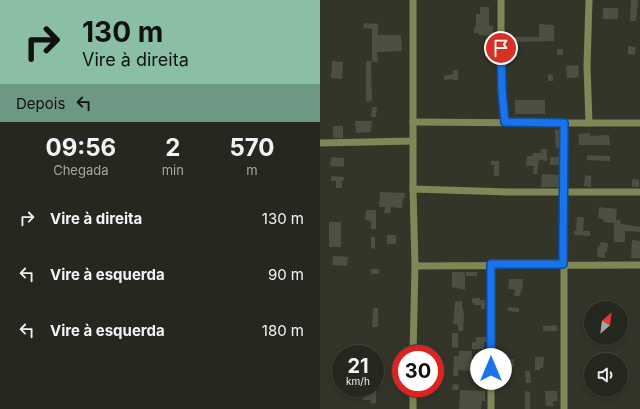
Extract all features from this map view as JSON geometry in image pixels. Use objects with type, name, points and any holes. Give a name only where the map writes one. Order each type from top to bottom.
[{"type":"street","points":[[413,0],[413,189],[415,266],[413,345]]},
{"type":"street","points":[[501,0],[501,67],[505,122]]},
{"type":"street","points":[[589,0],[587,66],[589,123]]},
{"type":"street","points":[[413,122],[640,123]]},
{"type":"street","points":[[564,123],[564,409]]},
{"type":"street","points":[[320,143],[413,141]]},
{"type":"street","points":[[413,189],[564,193],[640,192]]},
{"type":"street","points":[[415,266],[491,264],[640,265]]},
{"type":"street","points":[[491,264],[491,409]]},
{"type":"street","points":[[413,397],[413,409]]},
{"type":"building","points":[[631,0],[638,0],[636,21],[630,21]]},
{"type":"building","points":[[480,7],[489,7],[489,26],[493,26],[493,36],[474,33],[474,27],[476,27],[476,14],[480,14]]},
{"type":"building","points":[[603,8],[618,8],[618,19],[603,19]]},
{"type":"building","points":[[364,23],[378,24],[378,35],[401,35],[402,51],[377,52],[378,62],[372,62],[372,29],[363,28]]},
{"type":"building","points":[[539,24],[554,25],[554,41],[511,42],[511,37],[539,37]]},
{"type":"building","points":[[628,46],[636,47],[635,55],[628,54]]},
{"type":"building","points":[[557,49],[563,49],[563,55],[557,55]]},
{"type":"building","points":[[332,61],[343,62],[342,79],[331,78]]},
{"type":"building","points":[[366,61],[371,61],[372,101],[366,102]]},
{"type":"building","points":[[578,65],[579,77],[567,78],[566,66]]},
{"type":"building","points":[[453,70],[458,70],[458,80],[444,80],[444,76],[453,74]]},
{"type":"building","points":[[548,74],[553,75],[553,81],[548,81]]},
{"type":"building","points":[[515,100],[545,100],[545,114],[515,114]]},
{"type":"building","points":[[372,107],[377,107],[376,117],[371,117]]},
{"type":"building","points":[[355,121],[372,121],[371,132],[356,133]]},
{"type":"building","points":[[333,126],[343,126],[343,138],[333,138]]},
{"type":"building","points":[[555,130],[559,130],[559,148],[556,148]]},
{"type":"building","points":[[590,133],[590,136],[609,135],[610,145],[579,145],[578,134]]},
{"type":"building","points":[[541,149],[547,149],[547,161],[539,160],[537,174],[533,174],[534,166],[526,166],[527,156],[533,156],[533,153],[541,153]]},
{"type":"building","points":[[587,155],[610,156],[610,161],[587,160]]},
{"type":"building","points":[[331,157],[344,158],[344,167],[330,166]]},
{"type":"building","points":[[550,157],[559,157],[559,165],[550,165]]},
{"type":"building","points":[[491,161],[499,161],[499,176],[494,176],[494,165],[491,165]]},
{"type":"building","points":[[542,174],[559,175],[559,187],[541,187]]},
{"type":"building","points":[[585,175],[591,176],[591,187],[584,186]]},
{"type":"building","points":[[331,176],[344,177],[344,181],[342,181],[342,188],[336,188],[336,181],[331,181]]},
{"type":"building","points":[[632,179],[639,180],[639,187],[632,187]]},
{"type":"building","points":[[380,192],[405,193],[402,208],[391,207],[390,213],[384,213],[385,207],[379,207]]},
{"type":"building","points":[[599,207],[617,209],[616,220],[620,220],[621,224],[640,227],[640,232],[625,231],[625,242],[614,242],[614,223],[603,222],[603,219],[598,218]]},
{"type":"building","points":[[366,210],[376,210],[376,229],[371,229],[371,221],[365,220]]},
{"type":"building","points":[[577,217],[584,217],[583,231],[590,231],[590,236],[574,235],[574,230],[576,231]]},
{"type":"building","points":[[329,222],[341,222],[341,247],[329,247]]},
{"type":"building","points":[[387,235],[396,235],[396,244],[387,244]]},
{"type":"building","points":[[371,237],[375,237],[375,249],[371,248]]},
{"type":"building","points":[[632,240],[640,241],[640,258],[631,258]]},
{"type":"building","points":[[600,242],[608,243],[605,258],[597,257]]},
{"type":"building","points":[[333,256],[348,257],[347,266],[332,265]]},
{"type":"building","points":[[371,269],[379,269],[379,274],[371,274]]},
{"type":"building","points":[[452,272],[465,272],[465,290],[452,287]]},
{"type":"building","points":[[466,272],[477,272],[477,276],[466,276]]},
{"type":"building","points":[[509,279],[523,279],[520,296],[514,296],[515,290],[508,289]]},
{"type":"building","points":[[472,298],[480,298],[480,300],[485,300],[485,309],[481,309],[481,305],[474,305],[474,303],[472,303]]},
{"type":"building","points":[[462,301],[464,317],[463,331],[458,331],[458,325],[453,324],[455,302]]},
{"type":"building","points":[[508,307],[519,308],[519,312],[508,311]]},
{"type":"building","points":[[373,308],[378,308],[378,327],[372,327]]},
{"type":"building","points":[[557,325],[557,331],[543,331],[543,326]]},
{"type":"building","points":[[452,333],[458,333],[458,348],[452,347]]},
{"type":"building","points":[[476,337],[486,337],[484,349],[472,349],[472,342],[476,342]]},
{"type":"building","points":[[459,351],[472,351],[472,364],[477,364],[477,371],[458,370],[458,376],[453,376],[454,356],[459,356]]},
{"type":"building","points":[[535,357],[544,357],[543,368],[540,368],[540,370],[535,370]]},
{"type":"building","points":[[506,359],[514,359],[514,367],[506,367]]},
{"type":"building","points":[[525,371],[530,371],[531,383],[526,383]]},
{"type":"building","points":[[453,384],[459,385],[458,390],[452,390]]},
{"type":"building","points":[[460,390],[485,391],[485,401],[482,401],[481,409],[459,409]]},
{"type":"building","points":[[525,391],[530,392],[530,409],[525,409]]},
{"type":"building","points":[[545,391],[557,391],[558,401],[553,401],[553,406],[546,406]]},
{"type":"building","points":[[363,397],[376,397],[376,403],[370,403],[371,400],[363,400]]},
{"type":"route","points":[[491,369],[491,264],[563,264],[564,123],[505,122],[502,91],[501,48]]}]
